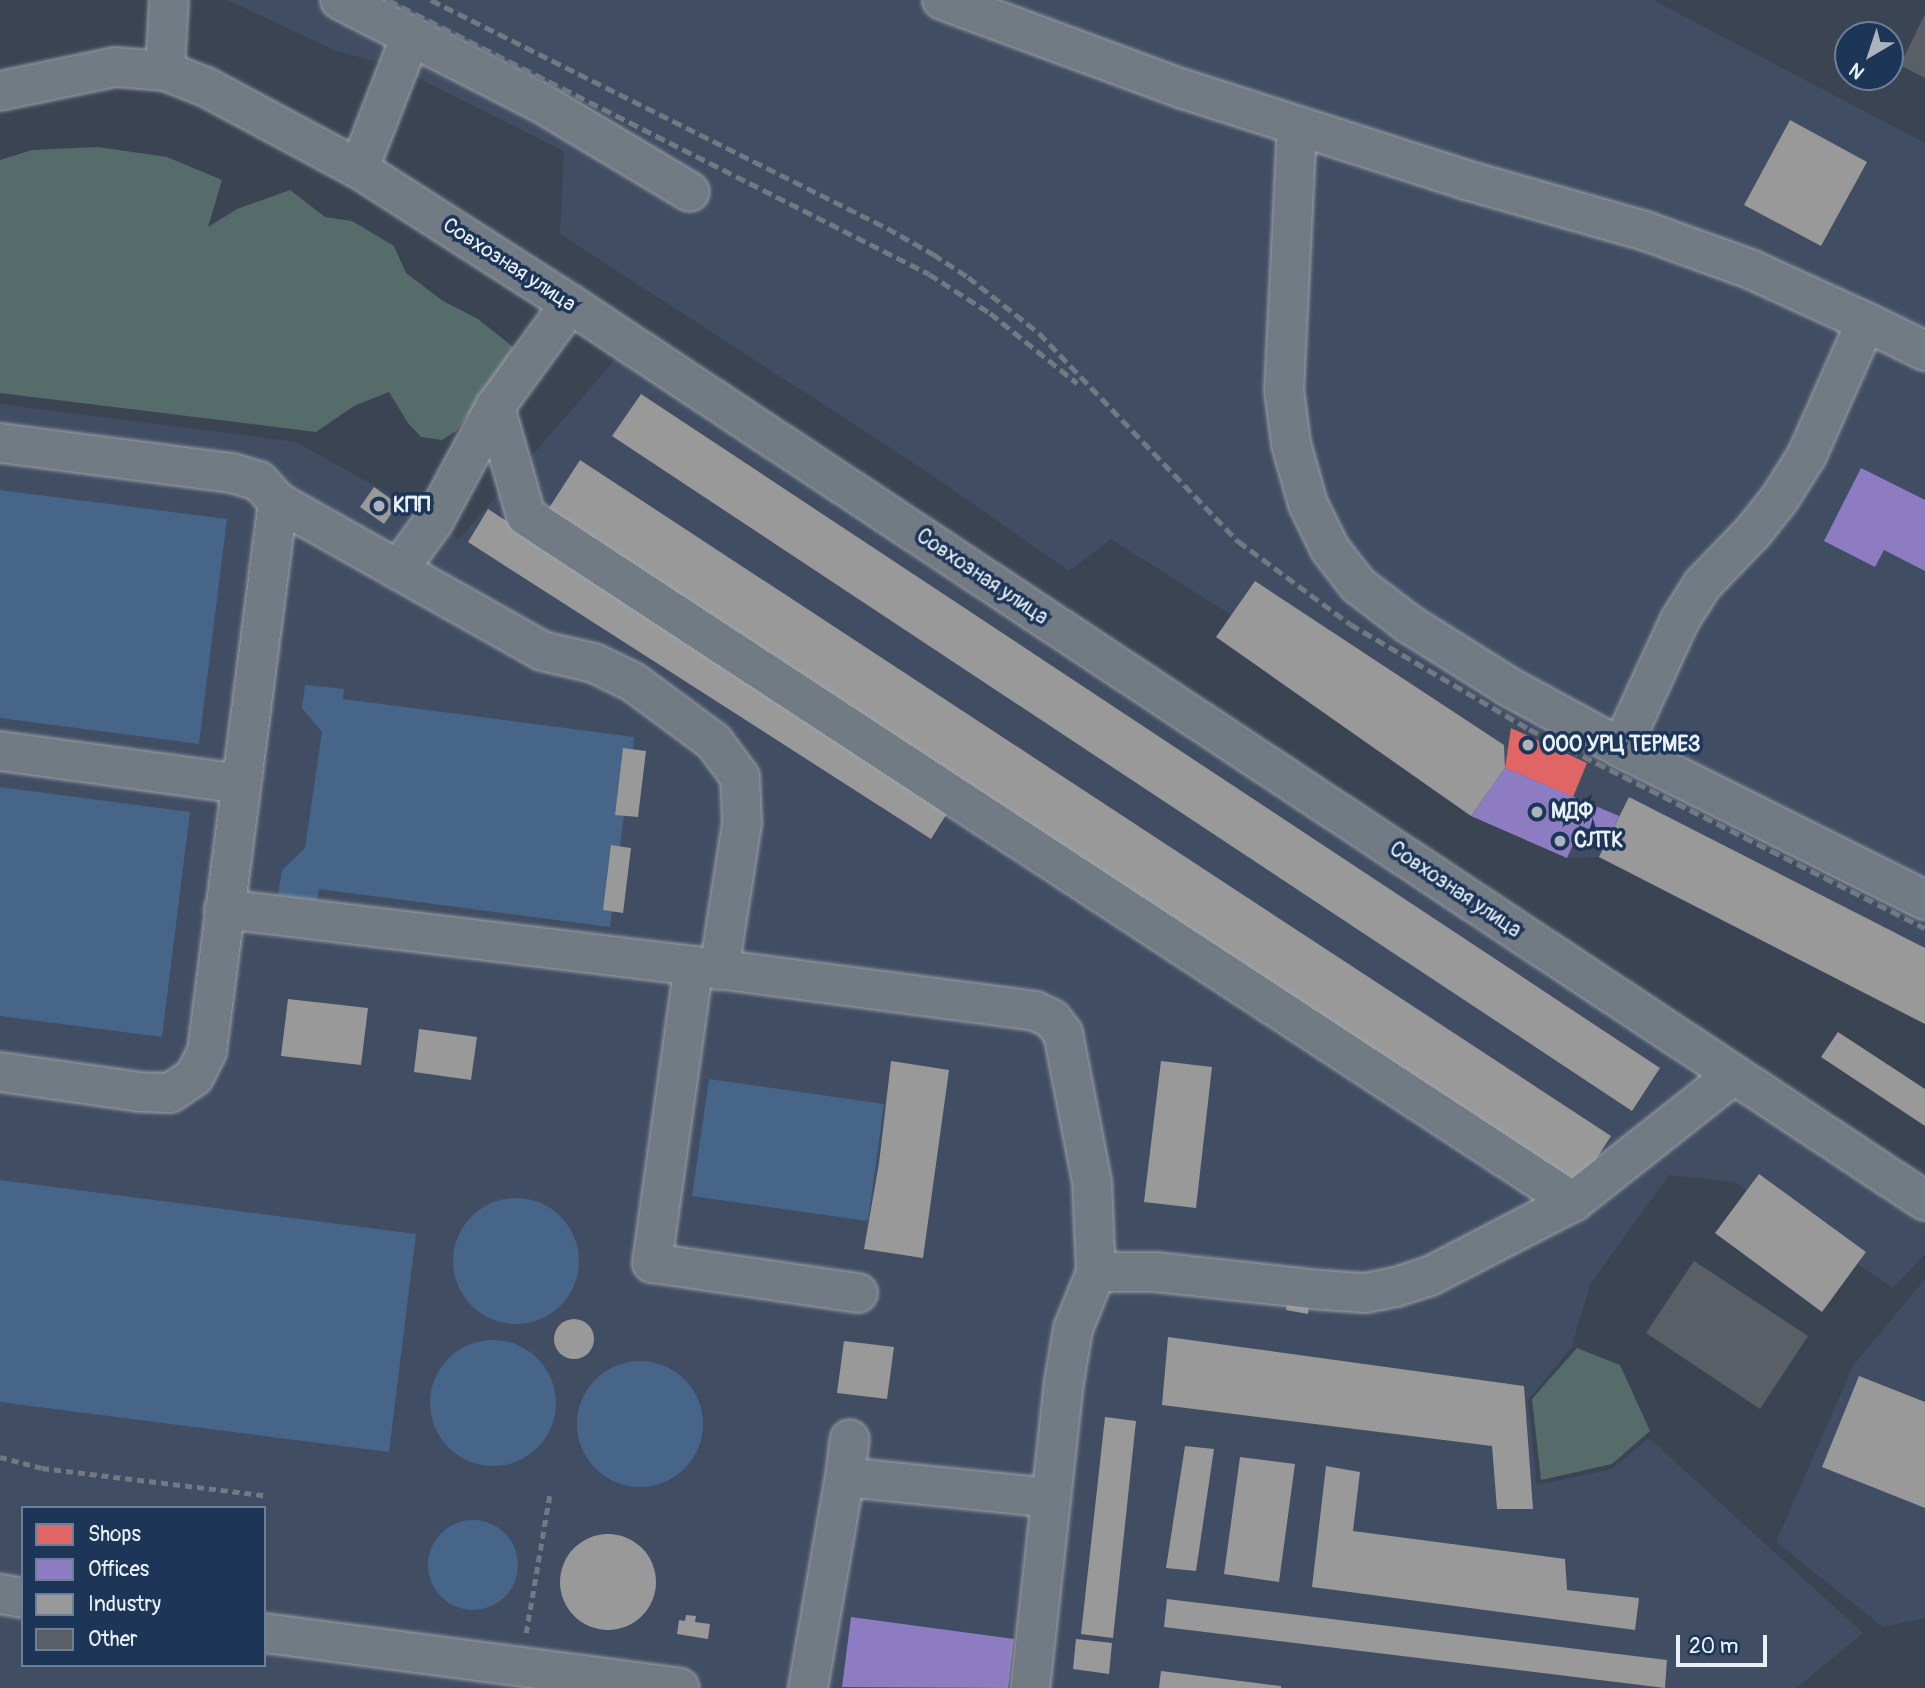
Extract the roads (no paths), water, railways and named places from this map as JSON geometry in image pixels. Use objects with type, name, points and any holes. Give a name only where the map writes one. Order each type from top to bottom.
[{"type":"street","points":[[165,71],[169,0]]},
{"type":"street","points":[[340,0],[543,104],[690,192]]},
{"type":"street","points":[[942,0],[1183,89],[1466,180],[1648,232],[1750,269],[1925,351]]},
{"type":"street","points":[[359,169],[410,38]]},
{"type":"street","name":"Совхозная улица","points":[[0,92],[116,67],[165,71],[206,87],[359,169],[569,304],[1925,1201]]},
{"type":"street","points":[[1297,126],[1284,390],[1291,444],[1308,504],[1330,549],[1358,585],[1409,624],[1511,688],[1621,748],[1925,900]]},
{"type":"street","points":[[398,570],[434,521],[495,407],[569,304]]},
{"type":"street","points":[[1621,748],[1680,620],[1695,596],[1780,498],[1807,456],[1866,322]]},
{"type":"street","points":[[495,407],[526,516],[1573,1202]]},
{"type":"street","points":[[0,443],[232,473],[259,481],[278,502],[542,651],[594,663],[633,682],[714,742],[740,777],[742,823],[706,968],[652,1264],[858,1293]]},
{"type":"street","points":[[0,1072],[140,1092],[170,1093],[194,1077],[207,1051],[278,502]]},
{"type":"street","points":[[0,751],[240,784]]},
{"type":"street","points":[[224,909],[706,968],[900,996],[1015,1008],[1035,1011],[1052,1019],[1063,1033],[1080,1108],[1092,1182],[1096,1272],[1073,1329],[1030,1688]]},
{"type":"street","points":[[1096,1272],[1155,1272],[1366,1293],[1396,1287],[1430,1276],[1573,1202],[1734,1075]]},
{"type":"street","points":[[808,1688],[850,1439]]},
{"type":"street","points":[[845,1477],[1051,1498]]},
{"type":"street","points":[[0,1594],[21,1598]]},
{"type":"street","points":[[266,1633],[679,1688]]},
{"type":"railway","points":[[388,0],[929,274],[990,313],[1077,383]]},
{"type":"railway","points":[[431,0],[887,228],[933,254],[968,277],[1039,333],[1238,541],[1350,624],[1529,729],[1925,928]]},
{"type":"place","name":"КПП","points":[[379,506]]},
{"type":"place","name":"ООО УРЦ ТЕРМЕЗ","points":[[1528,745]]},
{"type":"place","name":"МДФ","points":[[1537,812]]},
{"type":"place","name":"СЛТК","points":[[1560,841]]}]
